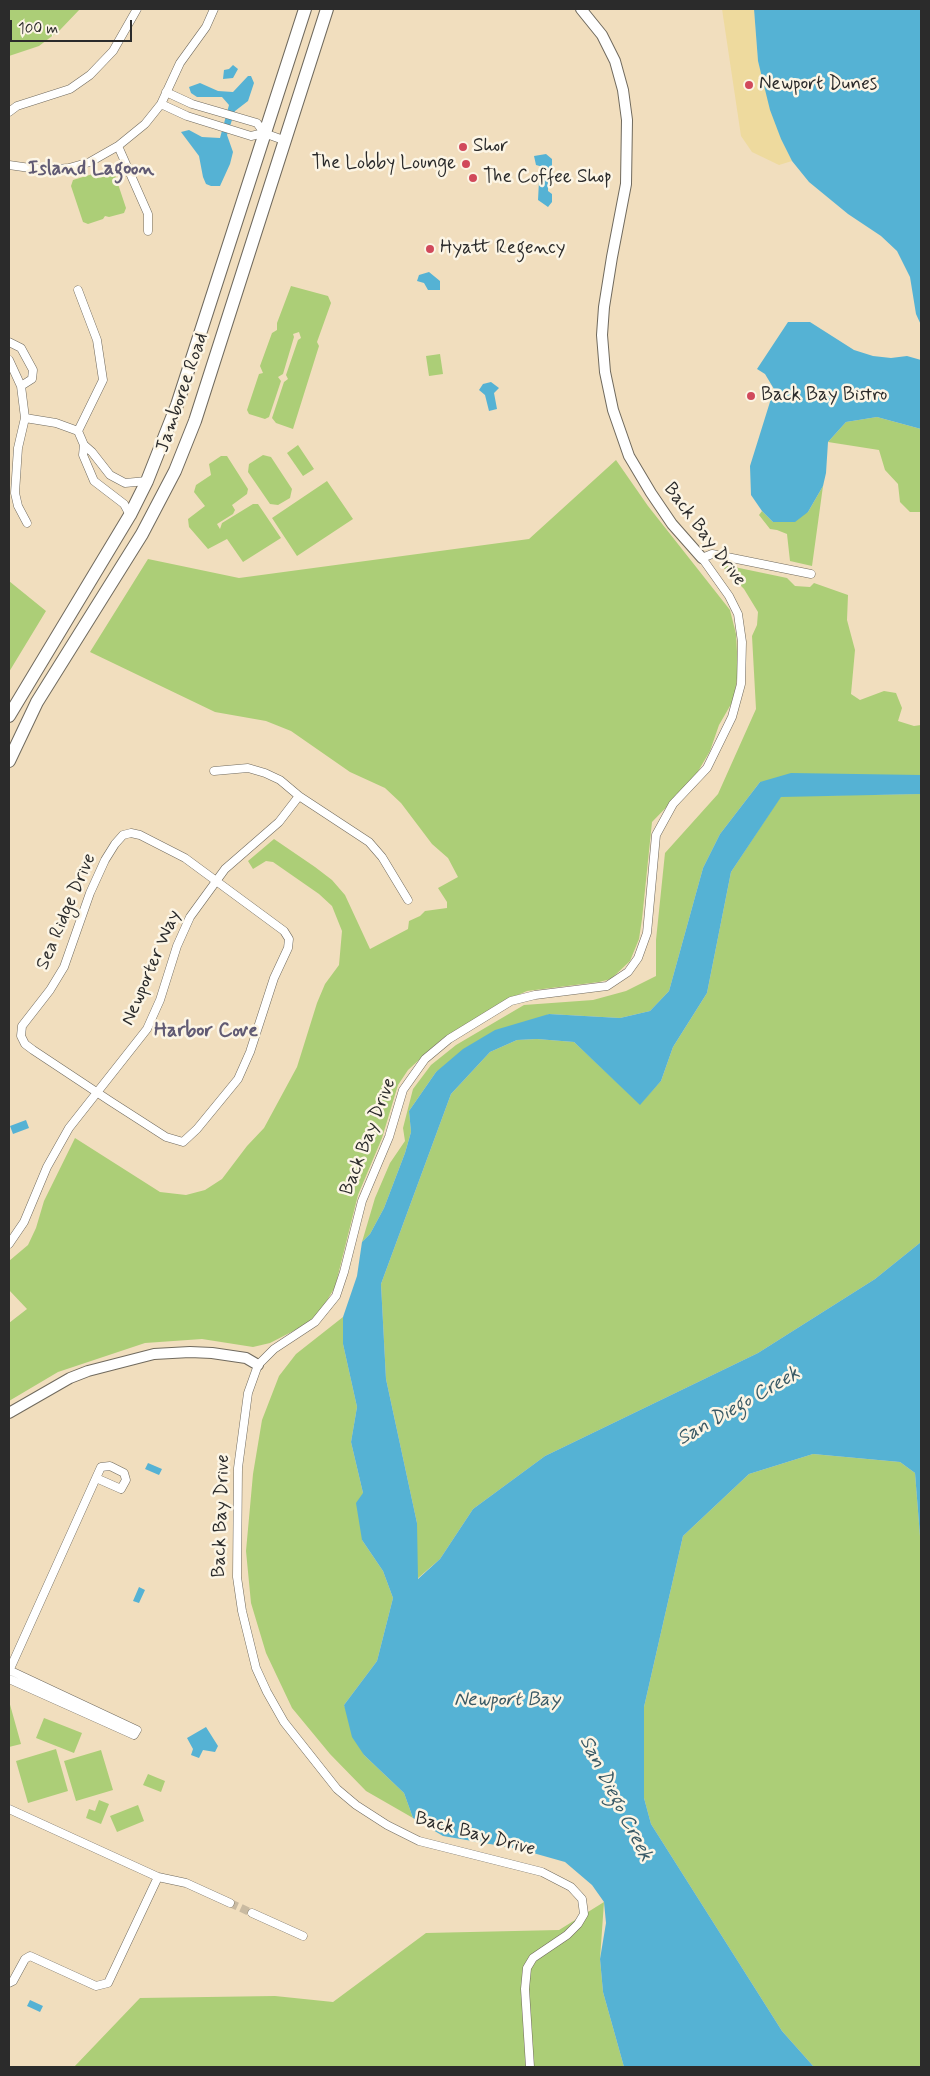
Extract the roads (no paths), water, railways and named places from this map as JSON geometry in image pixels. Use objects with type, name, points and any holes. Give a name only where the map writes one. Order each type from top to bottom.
[{"type":"main road","name":"Jamboree Road","points":[[9,716],[130,515],[147,481],[178,405],[305,9]]},
{"type":"main road","name":"Jamboree Road","points":[[9,760],[37,702],[142,534],[175,471],[195,421],[286,142],[327,9]]},
{"type":"street","points":[[9,112],[17,106],[70,89],[90,75],[113,51],[137,9]]},
{"type":"street","points":[[9,165],[44,170],[69,168],[90,162],[118,146],[145,124],[161,104],[180,63],[206,27],[214,9]]},
{"type":"street","name":"Back Bay Drive","points":[[530,2067],[525,1989],[527,1968],[533,1958],[567,1935],[578,1924],[584,1909],[580,1896],[563,1882],[530,1868],[413,1838],[386,1825],[337,1788],[284,1722],[259,1674],[240,1602],[236,1563],[238,1468],[248,1393],[258,1365],[274,1349],[314,1322],[336,1296],[362,1201],[389,1137],[403,1090],[426,1059],[449,1039],[511,1001],[535,995],[607,986],[628,972],[638,958],[647,933],[656,835],[673,804],[707,768],[732,717],[741,684],[742,642],[738,614],[729,596],[702,558],[672,524],[651,493],[629,456],[613,410],[605,372],[602,335],[610,265],[626,184],[627,120],[624,90],[615,60],[602,34],[581,9]]},
{"type":"street","points":[[166,92],[204,107],[257,123],[264,133],[286,142]]},
{"type":"street","points":[[161,104],[226,129],[251,136],[264,133]]},
{"type":"street","points":[[199,120],[204,107]]},
{"type":"street","points":[[226,129],[231,115]]},
{"type":"street","points":[[118,146],[148,214],[148,231]]},
{"type":"street","points":[[78,290],[97,340],[103,380],[78,431]]},
{"type":"street","points":[[9,342],[13,342],[21,348],[33,370],[32,379],[21,386]]},
{"type":"street","points":[[9,360],[21,386],[25,418],[18,448],[15,493],[18,506],[27,523]]},
{"type":"street","points":[[25,418],[56,424],[78,431],[84,445],[110,475],[125,483],[147,481]]},
{"type":"street","points":[[84,445],[83,455],[94,481],[124,504],[130,515]]},
{"type":"street","points":[[101,488],[110,475]]},
{"type":"street","points":[[702,558],[712,554],[811,574]]},
{"type":"street","points":[[214,771],[248,768],[280,780],[299,796],[369,842],[382,857],[408,900]]},
{"type":"street","name":"Newporter Way","points":[[9,1244],[24,1222],[58,1144],[74,1119],[147,1030],[160,1000],[183,931],[214,881],[237,856],[279,822],[299,796]]},
{"type":"street","name":"Sea Ridge Drive","points":[[96,1092],[25,1044],[21,1036],[22,1026],[50,990],[64,966],[90,893],[105,860],[123,835],[140,834],[173,850],[214,881]]},
{"type":"street","points":[[96,1092],[166,1137],[183,1142],[197,1129],[238,1079],[253,1045],[274,978],[288,948],[289,939],[284,932],[214,881]]},
{"type":"street","points":[[9,1413],[52,1387],[79,1374],[154,1354],[212,1353],[246,1358],[258,1365]]},
{"type":"street","points":[[9,1679],[134,1735],[137,1730],[9,1670],[96,1478]]},
{"type":"street","points":[[9,1809],[158,1877],[186,1883],[230,1903]]},
{"type":"street","points":[[9,1983],[13,1981],[25,1959],[30,1956],[96,1986],[108,1983],[158,1877]]},
{"type":"street","points":[[252,1913],[303,1936]]},
{"type":"water","points":[[754,9],[921,9],[921,325],[916,314],[910,277],[897,251],[881,236],[848,214],[809,182],[792,161],[770,110],[758,61]]},
{"type":"water","points":[[233,65],[238,69],[233,78],[223,79],[224,70],[229,69]]},
{"type":"water","points":[[248,76],[251,76],[254,83],[248,101],[235,111],[227,135],[233,152],[230,164],[220,186],[211,186],[206,184],[203,177],[199,156],[181,132],[189,130],[202,137],[220,138],[229,105],[222,97],[197,97],[191,93],[189,87],[200,83],[218,91],[233,92]]},
{"type":"water","points":[[546,154],[552,159],[552,178],[548,182],[548,191],[552,194],[552,202],[548,207],[538,200],[539,181],[545,176],[543,167],[536,165],[534,156]]},
{"type":"water","points":[[429,272],[440,281],[440,290],[428,290],[424,283],[417,281],[419,275]]},
{"type":"water","points":[[788,322],[810,322],[854,350],[873,356],[891,358],[907,356],[921,360],[921,429],[877,417],[846,422],[828,442],[826,473],[823,486],[808,512],[795,522],[773,522],[762,511],[751,495],[750,466],[774,389],[765,374],[757,369]]},
{"type":"water","points":[[491,382],[499,388],[494,393],[497,409],[489,411],[485,395],[479,390],[483,384]]},
{"type":"water","name":"Newport Bay","points":[[791,773],[921,775],[921,794],[781,797],[731,872],[707,993],[673,1047],[661,1081],[640,1105],[574,1042],[537,1039],[517,1040],[490,1052],[451,1094],[381,1284],[386,1379],[417,1523],[418,1579],[440,1559],[473,1509],[545,1456],[758,1353],[875,1279],[921,1242],[921,1549],[915,1473],[900,1462],[813,1454],[749,1474],[683,1536],[644,1707],[644,1798],[651,1824],[782,2031],[814,2067],[624,2067],[603,1992],[600,1959],[606,1923],[604,1902],[592,1885],[565,1862],[519,1849],[443,1836],[413,1818],[404,1793],[364,1755],[352,1737],[344,1705],[377,1661],[393,1598],[383,1571],[362,1540],[356,1503],[363,1493],[351,1442],[357,1407],[343,1344],[343,1317],[357,1276],[362,1242],[370,1234],[384,1208],[405,1153],[411,1132],[409,1111],[436,1072],[463,1049],[495,1030],[549,1014],[620,1018],[650,1011],[669,991],[703,868],[720,834],[760,782]]},
{"type":"water","points":[[26,1120],[29,1128],[13,1134],[10,1126]]},
{"type":"water","points":[[148,1463],[162,1469],[159,1475],[145,1469]]},
{"type":"water","points":[[139,1587],[145,1590],[139,1603],[133,1601]]},
{"type":"water","points":[[206,1727],[218,1746],[215,1752],[203,1750],[199,1758],[191,1755],[193,1749],[187,1738]]},
{"type":"water","points":[[30,2000],[43,2006],[40,2012],[27,2006]]},
{"type":"tunnel","points":[[230,1903],[252,1913]]},
{"type":"place","name":"Newport Dunes","points":[[749,85]]},
{"type":"place","name":"Shor","points":[[463,147]]},
{"type":"place","name":"The Lobby Lounge","points":[[466,164]]},
{"type":"place","name":"The Coffee Shop","points":[[473,178]]},
{"type":"place","name":"Hyatt Regency","points":[[430,249]]},
{"type":"place","name":"Back Bay Bistro","points":[[751,396]]},
{"type":"district","name":"Island Lagoon","points":[[91,170]]},
{"type":"district","name":"Harbor Cove","points":[[206,1032]]},
{"type":"water label","name":"San Diego Creek","points":[[739,1407]]},
{"type":"water label","name":"San Diego Creek","points":[[615,1799]]}]
